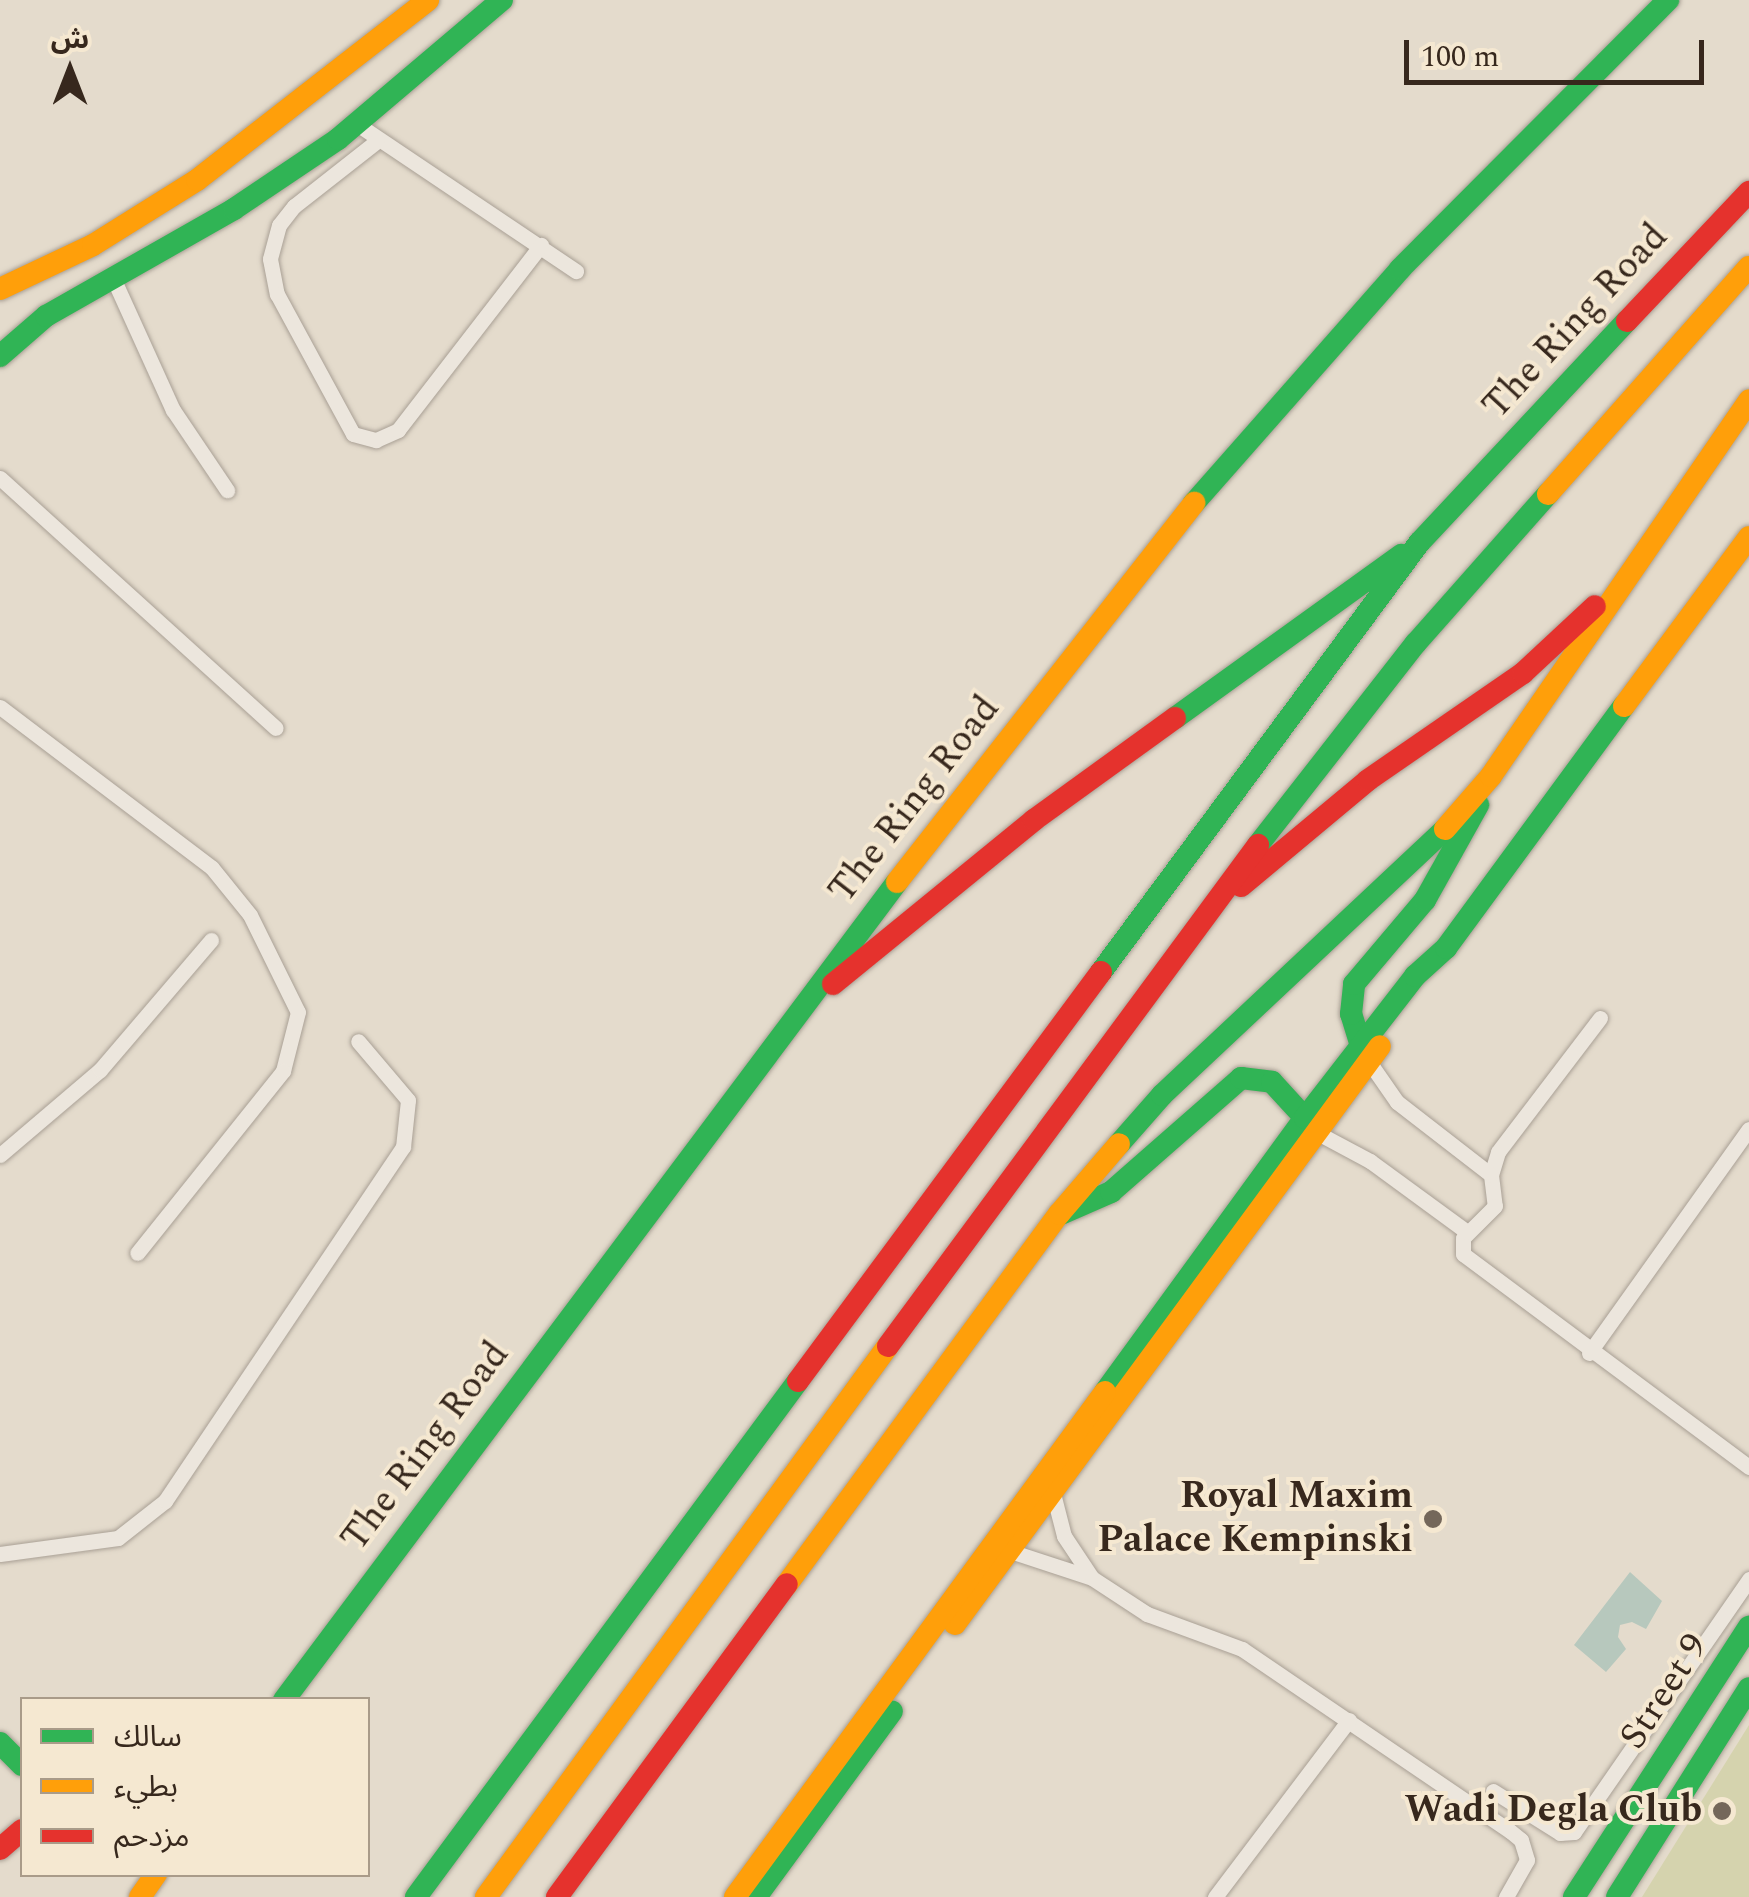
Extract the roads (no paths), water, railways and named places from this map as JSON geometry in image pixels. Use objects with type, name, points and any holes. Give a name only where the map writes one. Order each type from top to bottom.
[{"type":"main road","points":[[0,289],[93,245],[197,180],[428,0]]},
{"type":"main road","points":[[0,356],[46,316],[234,209],[357,124],[502,0]]},
{"type":"main road","name":"The Ring Road","points":[[286,1697],[788,1022],[1146,558],[1400,269],[1668,0]]},
{"type":"main road","name":"The Ring Road","points":[[416,1897],[1419,544],[1749,192]]},
{"type":"main road","points":[[486,1897],[1198,922],[1416,643],[1749,268]]},
{"type":"main road","points":[[557,1897],[1059,1214],[1162,1095],[1436,838],[1491,776],[1749,400]]},
{"type":"main road","points":[[735,1897],[1047,1490],[1311,1126],[1749,536]]},
{"type":"main road","points":[[788,1022],[1034,820],[1419,544]]},
{"type":"main road","points":[[1198,922],[1368,780],[1522,673],[1636,567]]},
{"type":"main road","points":[[1364,1054],[1351,1014],[1354,984],[1437,882],[1491,776]]},
{"type":"main road","points":[[1059,1214],[1111,1192],[1241,1078],[1272,1082],[1311,1126]]},
{"type":"main road","points":[[756,1897],[1013,1552],[1047,1490]]},
{"type":"main road","name":"Street 9","points":[[1574,1897],[1749,1626]]},
{"type":"main road","name":"Street 9","points":[[1617,1897],[1749,1688]]},
{"type":"main road","points":[[0,1743],[20,1763]]},
{"type":"main road","points":[[0,1849],[20,1832]]},
{"type":"street","points":[[357,124],[576,272]]},
{"type":"street","points":[[377,141],[294,206],[279,225],[270,259],[277,294],[353,434],[376,440],[398,430],[541,245]]},
{"type":"street","points":[[114,278],[165,396],[228,490]]},
{"type":"street","points":[[0,478],[276,728]]},
{"type":"street","points":[[0,707],[212,868],[250,915],[298,1012],[282,1071],[136,1252]]},
{"type":"street","points":[[0,1155],[100,1070],[211,940]]},
{"type":"street","points":[[1600,1018],[1498,1152],[1491,1175],[1495,1206],[1461,1243],[1466,1258],[1749,1467]]},
{"type":"street","points":[[0,1554],[118,1538],[165,1501],[404,1147],[408,1100],[358,1041]]},
{"type":"street","points":[[1364,1054],[1397,1102],[1491,1175]]},
{"type":"street","points":[[1311,1126],[1370,1161],[1468,1232]]},
{"type":"street","points":[[1590,1353],[1749,1129]]},
{"type":"street","points":[[1047,1490],[1064,1536],[1092,1578]]},
{"type":"street","points":[[1013,1552],[1092,1578],[1147,1614],[1242,1648],[1521,1840],[1526,1860],[1506,1897]]},
{"type":"street","points":[[1492,1790],[1560,1833],[1574,1832],[1749,1579]]},
{"type":"street","points":[[1215,1897],[1349,1720]]},
{"type":"place","name":"Royal Maxim Palace Kempinski","points":[[1433,1519]]},
{"type":"place","name":"Wadi Degla Club","points":[[1722,1811]]}]
